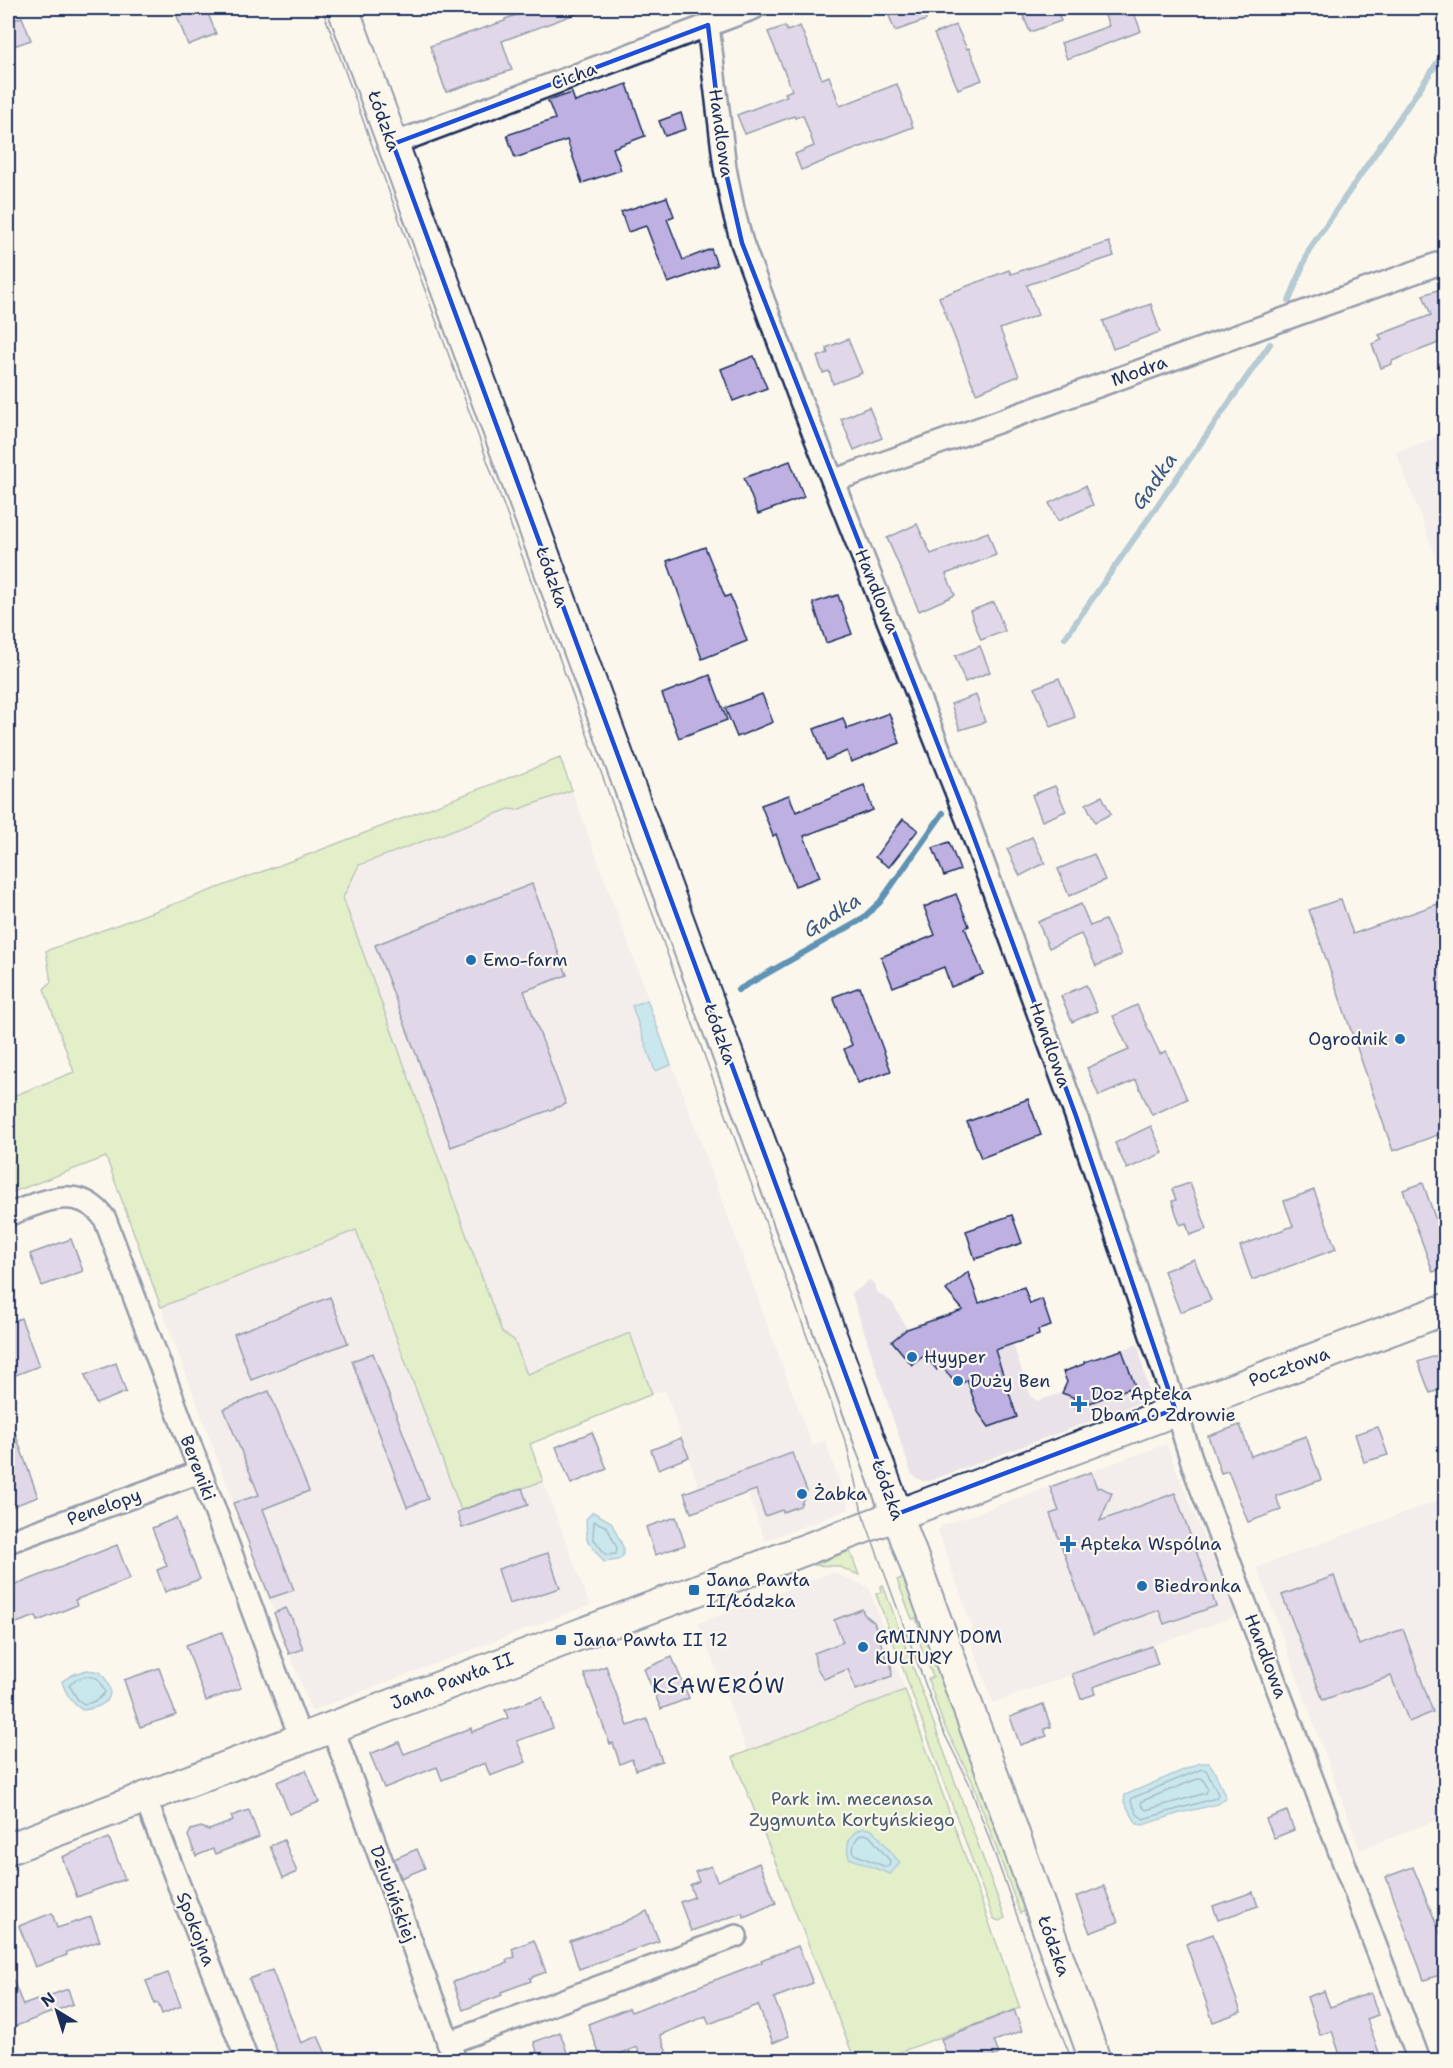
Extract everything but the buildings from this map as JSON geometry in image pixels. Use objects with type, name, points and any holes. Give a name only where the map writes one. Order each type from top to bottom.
[{"type":"main road","name":"Łódzka","points":[[343,8],[995,1781],[1095,2061]]},
{"type":"main road","name":"Pocztowa","points":[[897,1514],[1446,1309]]},
{"type":"main road","name":"Jana Pawła II","points":[[8,1849],[897,1514]]},
{"type":"street","name":"Cicha","points":[[393,144],[754,8]]},
{"type":"street","name":"Handlowa","points":[[708,25],[725,168],[742,243],[832,481],[977,846],[1076,1116],[1196,1474],[1419,2061]]},
{"type":"street","name":"Modra","points":[[832,481],[1446,261]]},
{"type":"street","name":"Bereniki","points":[[8,1215],[54,1198],[67,1197],[88,1203],[99,1210],[109,1227],[301,1739]]},
{"type":"street","name":"Penelopy","points":[[8,1542],[200,1472]]},
{"type":"street","name":"Dziubińskiej","points":[[332,1727],[452,2052]]},
{"type":"street","name":"Spokojna","points":[[145,1798],[247,2061]]},
{"type":"street","points":[[452,2052],[736,1936]]},
{"type":"highlighted area","points":[[708,25],[725,168],[742,243],[969,824],[1076,1116],[1175,1409],[897,1514],[393,144]]},
{"type":"shaded area","points":[[1445,434],[1445,581],[1396,452]]},
{"type":"shaded area","name":"Emo-farm","points":[[572,790],[812,1446],[825,1441],[850,1509],[765,1541],[740,1473],[699,1488],[665,1390],[652,1394],[630,1334],[528,1374],[526,1372],[514,1340],[502,1332],[343,898],[359,865],[509,809],[517,810]]},
{"type":"shaded area","points":[[356,1229],[461,1509],[543,1481],[590,1605],[311,1711],[161,1307]]},
{"type":"shaded area","points":[[968,1272],[991,1338],[1012,1342],[1031,1397],[1037,1401],[1062,1393],[1067,1382],[1063,1372],[1138,1344],[1150,1399],[929,1481],[916,1478],[911,1473],[851,1292],[859,1289],[869,1280],[874,1283],[877,1292],[892,1302],[907,1329],[962,1310],[946,1290]]},
{"type":"shaded area","points":[[1166,1444],[1236,1616],[993,1703],[972,1645],[972,1627],[938,1531],[941,1526]]},
{"type":"shaded area","points":[[1445,1498],[1445,1817],[1360,1850],[1257,1567]]},
{"type":"shaded area","points":[[833,1572],[869,1588],[905,1690],[747,1751],[698,1623]]},
{"type":"green space","points":[[560,758],[572,790],[517,810],[509,809],[359,865],[343,898],[502,1332],[514,1340],[526,1372],[528,1374],[630,1333],[652,1394],[530,1444],[543,1481],[461,1510],[356,1230],[161,1307],[106,1157],[8,1194],[8,1098],[74,1072],[44,989],[51,982],[46,951],[310,854]]},
{"type":"green space","points":[[850,1551],[859,1575],[837,1566],[813,1565]]},
{"type":"green space","points":[[905,1577],[1026,1911],[1020,1913],[972,1781],[943,1723],[928,1679],[933,1677],[918,1638],[922,1636],[916,1618],[912,1619],[897,1580]]},
{"type":"green space","points":[[883,1585],[1005,1918],[999,1921],[992,1915],[876,1594],[881,1592],[880,1587]]},
{"type":"green space","name":"Park im. mecenasa Zygmunta Kortyńskiego","points":[[905,1690],[1020,2008],[878,2060],[855,2060],[733,1757]]},
{"type":"water","points":[[647,1000],[671,1065],[655,1071],[632,1006]]},
{"type":"water","points":[[593,1512],[611,1522],[623,1547],[623,1556],[618,1560],[604,1562],[587,1540],[586,1519]]},
{"type":"water","points":[[87,1670],[100,1672],[106,1680],[110,1693],[104,1703],[82,1710],[69,1697],[62,1681]]},
{"type":"water","points":[[1200,1763],[1209,1763],[1226,1798],[1218,1804],[1143,1825],[1137,1824],[1124,1802],[1125,1795]]},
{"type":"water","points":[[864,1828],[873,1830],[900,1863],[890,1874],[849,1858],[848,1843],[852,1835]]},
{"type":"waterway","name":"Gadka","points":[[1289,301],[1309,250],[1446,50]]},
{"type":"waterway","name":"Gadka","points":[[1065,638],[1270,344]]},
{"type":"waterway","name":"Gadka","points":[[738,990],[861,920],[880,902],[943,813]]},
{"type":"tram line","points":[[322,8],[847,1446],[862,1512],[941,1727],[969,1783],[1049,2004],[1072,2060]]},
{"type":"place","name":"Emo-farm","points":[[471,960]]},
{"type":"place","name":"Ogrodnik","points":[[1400,1039]]},
{"type":"place","name":"Hyyper","points":[[912,1357]]},
{"type":"place","name":"Duży Ben","points":[[958,1381]]},
{"type":"place","name":"Doz Apteka Dbam O Zdrowie","points":[[1079,1404]]},
{"type":"place","name":"Żabka","points":[[802,1494]]},
{"type":"place","name":"Apteka Wspólna","points":[[1068,1544]]},
{"type":"place","name":"Biedronka","points":[[1142,1586]]},
{"type":"place","name":"Jana Pawła II/Łódzka","points":[[694,1590]]},
{"type":"place","name":"Jana Pawła II 12","points":[[561,1640]]},
{"type":"place","name":"GMINNY DOM KULTURY","points":[[863,1647]]},
{"type":"district","name":"KSAWERÓW","points":[[719,1686]]}]
